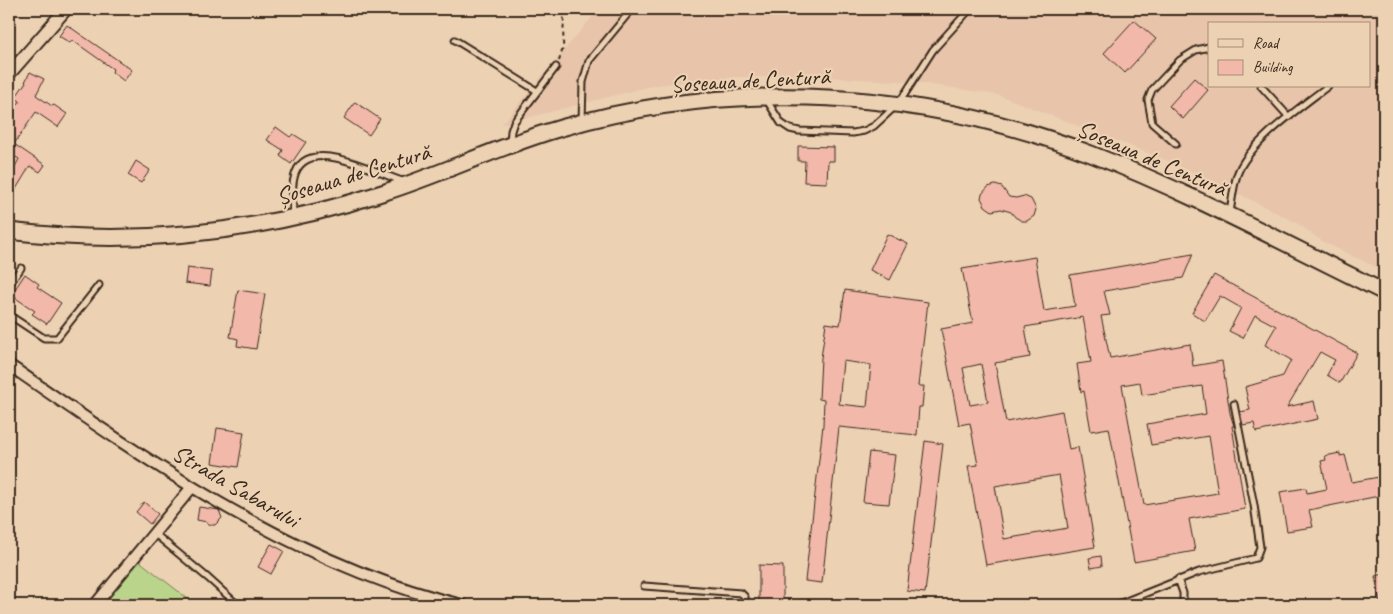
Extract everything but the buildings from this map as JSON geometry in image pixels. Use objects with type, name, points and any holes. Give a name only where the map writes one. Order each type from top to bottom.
[{"type":"main road","name":"Șoseaua de Centură","points":[[9,231],[88,237],[165,236],[238,228],[293,218],[356,202],[410,184],[510,144],[620,113],[719,99],[764,97],[851,98],[899,104],[971,117],[1088,153],[1142,174],[1384,292]]},
{"type":"street","points":[[9,74],[66,9]]},
{"type":"street","name":"Strada Sabarului","points":[[9,365],[90,421],[221,504],[351,569],[402,589],[462,605]]},
{"type":"street","points":[[95,605],[192,487]]},
{"type":"lane","points":[[582,123],[583,82],[589,61],[632,9]]},
{"type":"lane","points":[[764,97],[782,123],[790,129],[852,133],[864,131],[874,126],[899,104],[934,50],[970,9]]},
{"type":"lane","points":[[455,40],[538,91]]},
{"type":"lane","points":[[1176,144],[1152,123],[1148,100],[1152,90],[1180,60],[1196,50],[1208,47]]},
{"type":"lane","points":[[510,144],[514,122],[556,67]]},
{"type":"lane","points":[[1263,88],[1288,116]]},
{"type":"lane","points":[[1229,216],[1237,175],[1244,160],[1260,141],[1288,116],[1325,88]]},
{"type":"lane","points":[[293,218],[294,177],[299,167],[306,160],[314,157],[329,156],[351,162],[410,184]]},
{"type":"lane","points":[[9,285],[21,268]]},
{"type":"lane","points":[[9,315],[44,338],[57,338],[99,285]]},
{"type":"lane","points":[[1116,605],[1178,579],[1256,558],[1260,547],[1254,505],[1234,404]]},
{"type":"lane","points":[[155,534],[238,605]]},
{"type":"lane","points":[[1178,579],[1183,593],[1183,605]]},
{"type":"lane","points":[[644,586],[741,593],[745,597],[746,605]]},
{"type":"path","points":[[556,67],[563,48],[564,9]]},
{"type":"shaded area","points":[[599,9],[1384,9],[1384,271],[1324,242],[1295,222],[1220,184],[1161,158],[999,95],[914,82],[826,77],[735,77],[655,85],[502,124]]},
{"type":"green space","points":[[129,553],[196,605],[88,605]]}]
